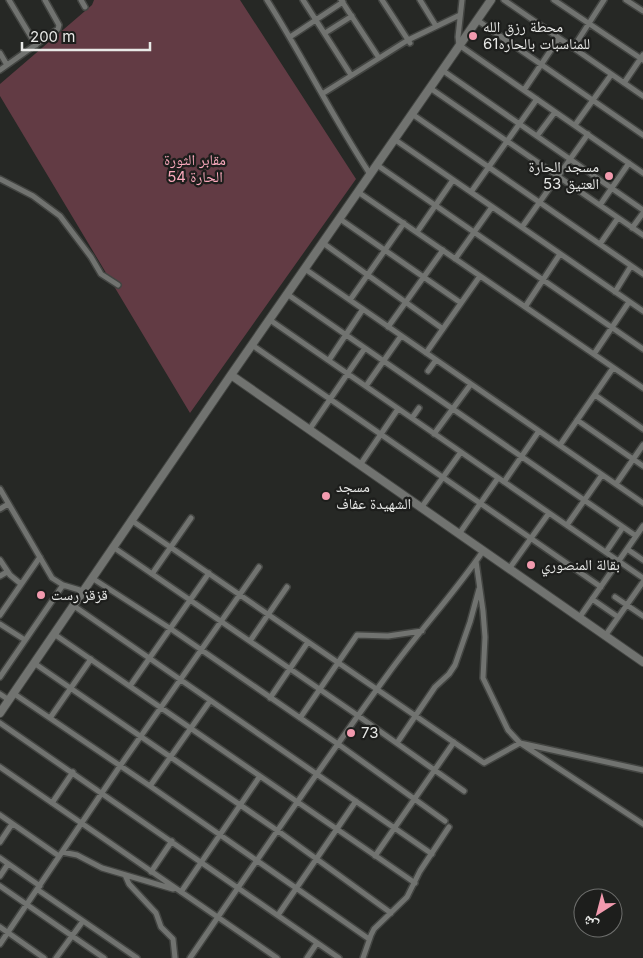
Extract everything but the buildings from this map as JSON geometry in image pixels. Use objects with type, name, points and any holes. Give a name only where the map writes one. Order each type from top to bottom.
[{"type":"main road","points":[[0,713],[112,547],[477,20],[487,2]]},
{"type":"main road","points":[[231,375],[643,662]]},
{"type":"street","points":[[9,0],[36,46]]},
{"type":"street","points":[[0,70],[36,46],[59,27],[45,0]]},
{"type":"street","points":[[80,0],[85,7]]},
{"type":"street","points":[[267,0],[370,174]]},
{"type":"street","points":[[303,0],[351,75]]},
{"type":"street","points":[[382,0],[409,42]]},
{"type":"street","points":[[420,0],[436,26]]},
{"type":"street","points":[[462,0],[459,45],[643,173]]},
{"type":"street","points":[[504,0],[643,96]]},
{"type":"street","points":[[554,0],[642,58],[624,83]]},
{"type":"street","points":[[573,48],[604,0]]},
{"type":"street","points":[[626,0],[643,11]]},
{"type":"street","points":[[290,37],[342,1],[379,58]]},
{"type":"street","points":[[322,94],[379,58],[460,14]]},
{"type":"street","points":[[325,33],[352,16]]},
{"type":"street","points":[[477,20],[643,135]]},
{"type":"street","points":[[524,90],[559,38]]},
{"type":"street","points":[[0,53],[7,66]]},
{"type":"street","points":[[442,70],[643,210]]},
{"type":"street","points":[[575,125],[611,74]]},
{"type":"street","points":[[430,88],[643,235]]},
{"type":"street","points":[[471,192],[537,99]]},
{"type":"street","points":[[537,136],[555,112]]},
{"type":"street","points":[[412,114],[642,273]]},
{"type":"street","points":[[522,227],[588,134]]},
{"type":"street","points":[[394,139],[643,311]]},
{"type":"street","points":[[600,205],[629,163]]},
{"type":"street","points":[[377,165],[643,349]]},
{"type":"street","points":[[0,179],[33,196],[55,211],[91,257],[101,274],[118,285]]},
{"type":"street","points":[[417,232],[453,180]]},
{"type":"street","points":[[358,192],[643,388]]},
{"type":"street","points":[[455,259],[492,206]]},
{"type":"street","points":[[632,228],[643,213]]},
{"type":"street","points":[[600,244],[618,218]]},
{"type":"street","points":[[340,219],[461,303]]},
{"type":"street","points":[[350,300],[404,224]]},
{"type":"street","points":[[323,243],[443,329]]},
{"type":"street","points":[[388,327],[443,250]]},
{"type":"street","points":[[525,307],[560,254]]},
{"type":"street","points":[[614,292],[632,266]]},
{"type":"street","points":[[305,269],[643,503]]},
{"type":"street","points":[[426,353],[480,276]]},
{"type":"street","points":[[287,294],[636,536]]},
{"type":"street","points":[[594,354],[630,302]]},
{"type":"street","points":[[329,360],[363,309]]},
{"type":"street","points":[[270,320],[606,552],[643,580],[605,636]]},
{"type":"street","points":[[366,386],[401,336]]},
{"type":"street","points":[[252,345],[601,587]]},
{"type":"street","points":[[308,430],[365,348]]},
{"type":"street","points":[[428,371],[436,360]]},
{"type":"street","points":[[560,445],[613,368]]},
{"type":"street","points":[[434,434],[471,384]]},
{"type":"street","points":[[595,395],[643,429]]},
{"type":"street","points":[[412,418],[419,408]]},
{"type":"street","points":[[360,465],[398,409]]},
{"type":"street","points":[[577,420],[643,466]]},
{"type":"street","points":[[504,482],[539,431]]},
{"type":"street","points":[[616,484],[643,445]]},
{"type":"street","points":[[422,508],[461,452]]},
{"type":"street","points":[[567,525],[602,475]]},
{"type":"street","points":[[459,534],[498,478]]},
{"type":"street","points":[[0,489],[52,578],[63,585],[83,591]]},
{"type":"street","points":[[0,509],[8,504]]},
{"type":"street","points":[[509,569],[548,512]]},
{"type":"street","points":[[152,574],[191,518]]},
{"type":"street","points":[[131,520],[484,763],[520,742],[643,770]]},
{"type":"street","points":[[579,618],[643,526]]},
{"type":"street","points":[[606,552],[623,527]]},
{"type":"street","points":[[112,547],[290,668],[464,791]]},
{"type":"street","points":[[627,549],[643,560]]},
{"type":"street","points":[[190,958],[357,715],[483,550]]},
{"type":"street","points":[[0,615],[40,557]]},
{"type":"street","points":[[0,560],[7,572],[22,584]]},
{"type":"street","points":[[476,561],[485,637],[483,678],[508,730],[520,742],[643,824]]},
{"type":"street","points":[[0,944],[140,736],[259,568]]},
{"type":"street","points":[[0,576],[7,572]]},
{"type":"street","points":[[130,686],[209,573]]},
{"type":"street","points":[[92,578],[171,629],[338,744],[447,824],[407,897],[374,929],[363,958]]},
{"type":"street","points":[[397,743],[435,687],[449,674],[455,665],[470,622],[480,584]]},
{"type":"street","points":[[0,677],[63,585]]},
{"type":"street","points":[[250,641],[287,587]]},
{"type":"street","points":[[615,597],[643,616]]},
{"type":"street","points":[[592,599],[618,617]]},
{"type":"street","points":[[74,606],[432,854]]},
{"type":"street","points":[[0,624],[25,640]]},
{"type":"street","points":[[300,718],[357,635],[388,636],[422,631]]},
{"type":"street","points":[[54,634],[415,883]]},
{"type":"street","points":[[270,698],[308,642]]},
{"type":"street","points":[[50,718],[91,659]]},
{"type":"street","points":[[34,663],[171,756],[391,912]]},
{"type":"street","points":[[0,694],[11,696],[50,718],[369,939]]},
{"type":"street","points":[[150,786],[210,701]]},
{"type":"street","points":[[0,723],[339,958]]},
{"type":"street","points":[[376,856],[454,742]]},
{"type":"street","points":[[0,767],[277,958]]},
{"type":"street","points":[[52,803],[73,772]]},
{"type":"street","points":[[180,891],[260,776]]},
{"type":"street","points":[[278,915],[356,801]]},
{"type":"street","points":[[0,816],[61,854],[77,855],[102,868],[180,891]]},
{"type":"street","points":[[0,842],[12,824]]},
{"type":"street","points":[[151,872],[172,841]]},
{"type":"street","points":[[0,858],[83,921],[137,958]]},
{"type":"street","points":[[0,876],[8,864]]},
{"type":"street","points":[[125,875],[129,884],[156,913],[161,927],[172,939],[175,958]]},
{"type":"street","points":[[0,886],[104,958]]},
{"type":"street","points":[[56,958],[83,921]]},
{"type":"street","points":[[0,927],[44,958]]},
{"type":"street","points":[[307,958],[317,942]]},
{"type":"green space","name":"مقابر الثورة الحارة 54","points":[[94,0],[240,0],[356,179],[190,413],[0,96],[0,84],[92,5]]},
{"type":"place","name":"محطة رزق الله للمناسبات بالحاره61","points":[[473,36]]},
{"type":"place","name":"مسجد الحارة 53 العتيق","points":[[609,176]]},
{"type":"place","name":"مسجد الشهيدة عفاف","points":[[326,496]]},
{"type":"place","name":"بقالة المنصوري","points":[[531,565]]},
{"type":"place","name":"قزقز رست","points":[[41,595]]},
{"type":"place","name":"73","points":[[351,733]]}]
